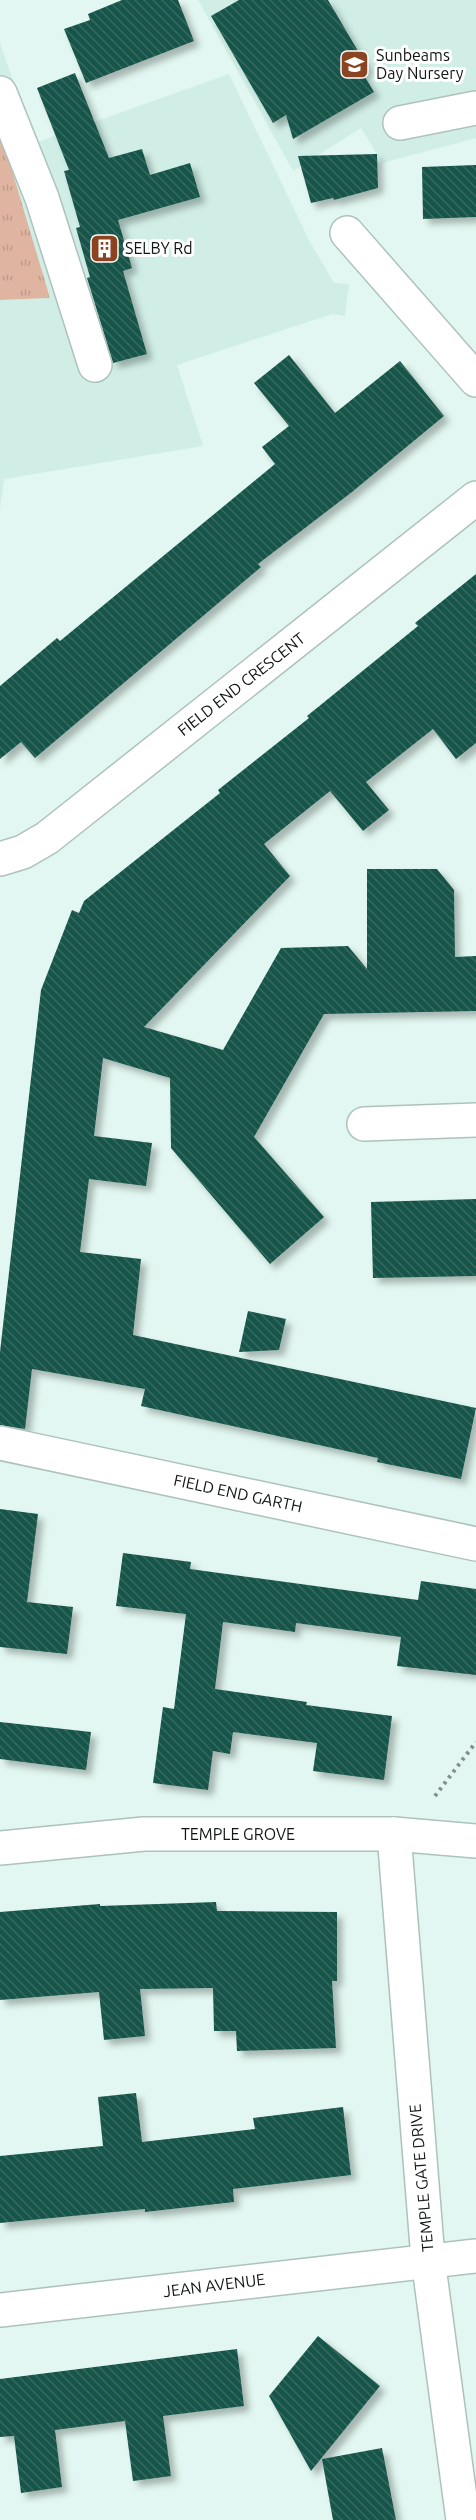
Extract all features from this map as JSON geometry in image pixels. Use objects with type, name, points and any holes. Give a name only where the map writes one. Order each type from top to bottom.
[{"type":"street","points":[[0,93],[42,198],[95,365]]},
{"type":"street","points":[[400,123],[476,108]]},
{"type":"street","points":[[347,233],[476,381]]},
{"type":"street","name":"FIELD END CRESCENT","points":[[0,860],[23,852],[47,838],[476,498]]},
{"type":"street","points":[[364,1124],[476,1120]]},
{"type":"street","name":"FIELD END GARTH","points":[[0,1443],[476,1544]]},
{"type":"street","name":"TEMPLE GROVE","points":[[0,1848],[144,1834],[394,1834],[476,1841]]},
{"type":"street","name":"TEMPLE GATE DRIVE","points":[[394,1834],[428,2259],[463,2520]]},
{"type":"street","name":"JEAN AVENUE","points":[[0,2310],[428,2259],[476,2256]]},
{"type":"path","points":[[431,1836],[436,1794],[476,1742]]},
{"type":"shaded area","name":"Sunbeams Day Nursery","points":[[198,0],[476,0],[476,138],[382,163],[361,128],[293,171]]},
{"type":"shaded area","points":[[0,43],[35,143],[229,74],[310,242],[334,283],[349,284],[345,316],[332,314],[177,365],[203,446],[4,479],[0,509],[0,300],[49,298],[0,134]]},
{"type":"green space","points":[[0,134],[5,147],[50,298],[0,300]]},
{"type":"building","points":[[122,0],[178,0],[194,41],[86,83],[64,29],[90,20],[88,14]]},
{"type":"building","points":[[239,0],[328,0],[368,68],[362,72],[374,92],[293,139],[286,115],[273,123],[211,16]]},
{"type":"building","name":"SELBY Rd","points":[[75,73],[109,158],[142,149],[150,175],[190,163],[200,197],[118,220],[132,268],[123,271],[147,354],[113,363],[87,278],[90,277],[76,228],[80,227],[64,171],[69,170],[37,88]]},
{"type":"building","points":[[377,154],[378,188],[334,200],[333,198],[311,203],[298,156]]},
{"type":"building","points":[[476,165],[476,217],[423,219],[422,167]]},
{"type":"building","points":[[289,355],[335,413],[400,361],[444,416],[352,492],[258,564],[261,567],[35,758],[21,742],[0,759],[0,686],[57,638],[60,641],[275,464],[262,447],[289,426],[254,383]]},
{"type":"building","points":[[476,574],[476,743],[456,759],[433,729],[366,782],[389,810],[363,831],[330,791],[264,844],[290,876],[144,1027],[223,1050],[281,948],[348,946],[367,969],[367,869],[437,869],[454,890],[455,957],[476,956],[476,1011],[324,1014],[254,1137],[324,1217],[270,1264],[171,1148],[170,1078],[103,1058],[94,1136],[152,1143],[146,1186],[89,1179],[80,1252],[141,1259],[133,1335],[476,1408],[461,1479],[377,1462],[378,1458],[141,1406],[145,1389],[32,1369],[25,1429],[0,1425],[0,1352],[41,990],[72,910],[79,913],[84,901],[220,793],[218,790],[309,718],[307,716],[418,626],[415,623]]},
{"type":"building","points":[[476,1199],[476,1276],[373,1278],[371,1202]]},
{"type":"building","points":[[248,1311],[286,1319],[279,1350],[239,1352]]},
{"type":"building","points":[[0,1509],[38,1514],[27,1602],[73,1607],[67,1654],[0,1647]]},
{"type":"building","points":[[123,1553],[191,1562],[190,1569],[418,1600],[421,1581],[476,1589],[476,1675],[397,1666],[401,1637],[296,1623],[295,1632],[223,1622],[215,1689],[307,1702],[306,1705],[392,1716],[384,1780],[313,1771],[317,1743],[233,1732],[230,1754],[213,1751],[208,1790],[153,1783],[163,1707],[174,1709],[186,1614],[116,1606]]},
{"type":"building","points":[[0,1722],[91,1732],[86,1770],[0,1759]]},
{"type":"building","points":[[216,1902],[217,1911],[337,1912],[337,1981],[332,1981],[336,2048],[237,2051],[236,2031],[214,2031],[213,1988],[140,1989],[145,2036],[104,2040],[99,1992],[0,2000],[0,1912],[100,1904],[100,1906]]},
{"type":"building","points":[[136,2093],[142,2142],[255,2129],[253,2118],[343,2107],[351,2175],[233,2189],[234,2202],[145,2212],[145,2209],[0,2223],[0,2156],[103,2146],[98,2097]]},
{"type":"building","points":[[318,2336],[380,2386],[311,2471],[269,2396]]},
{"type":"building","points":[[237,2349],[244,2406],[163,2416],[171,2476],[133,2481],[125,2421],[55,2430],[62,2487],[21,2493],[14,2436],[0,2437],[0,2379]]},
{"type":"building","points":[[382,2448],[396,2520],[333,2520],[322,2459]]},
{"type":"place","name":"Sunbeams Day Nursery","points":[[355,64]]},
{"type":"place","name":"SELBY Rd","points":[[104,248]]}]
